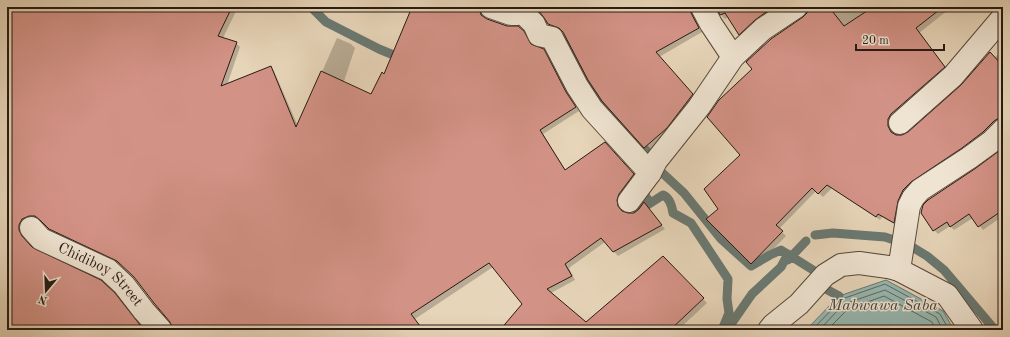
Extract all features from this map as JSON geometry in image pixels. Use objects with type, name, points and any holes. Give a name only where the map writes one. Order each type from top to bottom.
[{"type":"street","points":[[491,7],[511,14],[516,14],[523,9],[534,24],[539,35],[552,38],[577,86],[592,109],[650,173]]},
{"type":"street","points":[[702,7],[711,24],[733,57]]},
{"type":"street","points":[[628,201],[650,173],[656,161],[699,107],[733,57],[762,29],[796,7]]},
{"type":"street","points":[[900,123],[953,76],[1003,17]]},
{"type":"street","points":[[899,270],[909,206],[913,198],[920,190],[991,142],[1003,130]]},
{"type":"street","name":"Chidiboy Street","points":[[31,228],[41,239],[108,270],[124,285],[161,330]]},
{"type":"street","points":[[769,330],[799,304],[825,275],[841,264],[859,263],[899,270],[947,295],[972,330]]},
{"type":"water","name":"Mabwawa Saba","points":[[886,280],[943,311],[954,330],[806,330],[839,296]]},
{"type":"building","points":[[7,7],[232,7],[218,36],[237,42],[221,86],[271,66],[296,127],[321,71],[371,94],[382,72],[384,74],[412,7],[479,7],[481,15],[487,19],[507,26],[518,26],[524,31],[531,44],[544,49],[566,92],[576,107],[540,130],[565,170],[605,142],[634,174],[619,194],[617,200],[618,206],[622,211],[634,213],[644,202],[662,225],[613,252],[601,238],[565,264],[572,276],[547,289],[586,322],[663,256],[704,298],[670,330],[500,330],[522,304],[489,263],[411,314],[423,330],[173,330],[170,322],[134,277],[117,261],[49,229],[35,216],[29,216],[22,219],[19,225],[19,230],[22,236],[32,247],[101,280],[115,293],[144,330],[7,330]]},
{"type":"building","points":[[536,7],[690,7],[691,13],[699,28],[656,52],[693,94],[667,128],[644,148],[602,101],[588,80],[563,32],[559,28],[548,24]]},
{"type":"building","points":[[716,7],[773,7],[755,20],[739,35],[725,13],[720,15]]},
{"type":"building","points":[[808,7],[829,7],[844,26],[873,7],[943,7],[916,28],[945,67],[891,114],[888,119],[888,126],[891,132],[896,135],[902,135],[908,132],[961,85],[990,52],[1003,66],[1003,118],[999,118],[994,121],[983,132],[962,148],[911,182],[903,190],[898,201],[894,223],[878,214],[876,217],[827,185],[818,194],[812,188],[776,225],[783,231],[751,264],[706,219],[718,209],[704,189],[740,155],[707,117],[719,100],[752,69],[746,62],[771,39],[803,17],[807,13]]},
{"type":"building","points":[[1003,148],[1003,210],[978,227],[969,214],[950,227],[947,222],[933,231],[921,213],[923,205]]},
{"type":"waterway","points":[[311,7],[326,22],[379,49],[396,56],[403,56]]},
{"type":"waterway","points":[[561,38],[576,57],[596,97],[656,161],[657,168],[684,193],[721,239],[751,266],[781,250],[813,270]]},
{"type":"waterway","points":[[646,189],[644,198],[647,198],[638,211],[663,195],[665,196],[670,202],[673,213],[691,223],[728,279],[727,299],[729,313],[722,330]]},
{"type":"waterway","points":[[815,235],[833,233],[885,237],[909,245],[927,256],[944,270],[995,330]]},
{"type":"waterway","points":[[727,330],[752,294],[781,267],[788,254],[788,260],[806,241]]},
{"type":"waterway","points":[[822,287],[839,296]]}]
